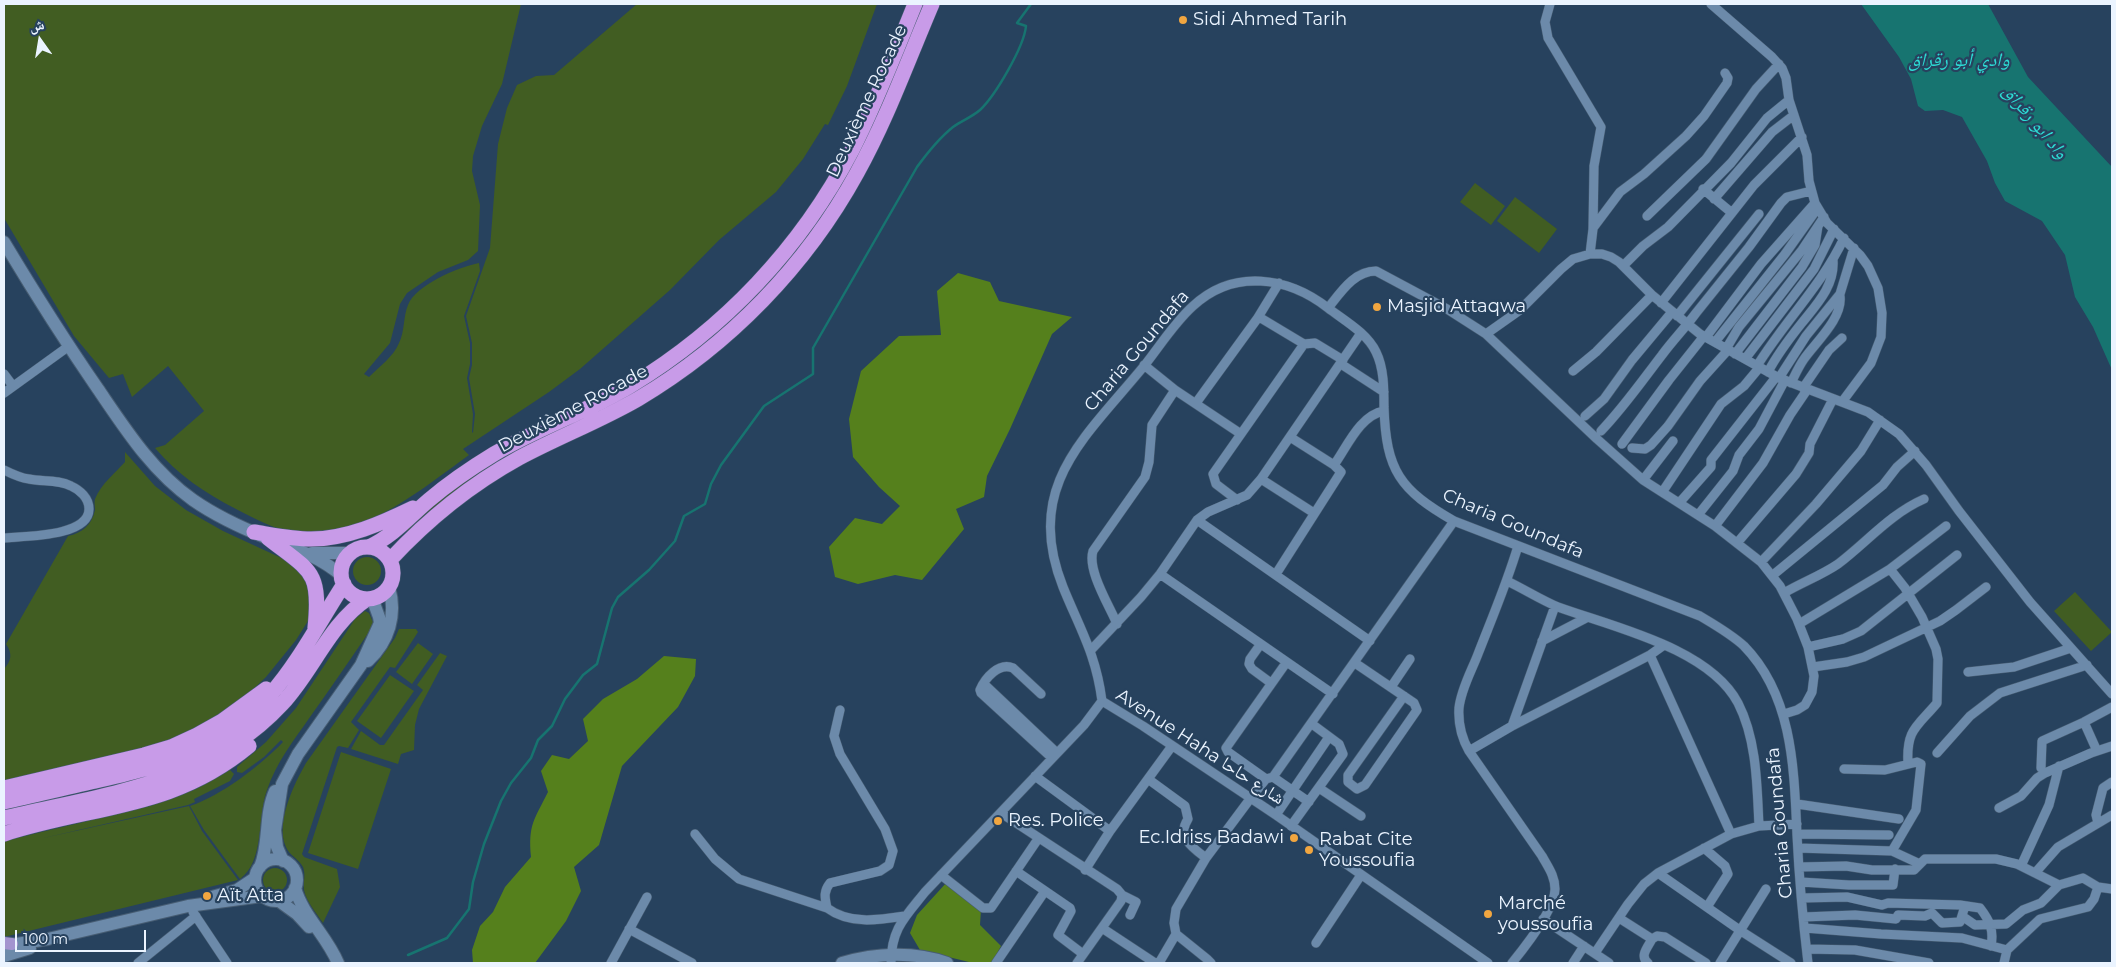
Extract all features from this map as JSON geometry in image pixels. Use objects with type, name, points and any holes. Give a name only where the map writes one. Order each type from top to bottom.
[{"type":"highway","name":"Deuxième Rocade","points":[[369,546],[392,533],[430,499],[496,454],[607,399],[650,373],[692,343],[748,292],[798,235],[840,171],[863,126],[915,4]]},
{"type":"highway","name":"Deuxième Rocade","points":[[390,560],[432,518],[479,482],[519,458],[616,411],[662,384],[711,348],[763,300],[815,240],[857,173],[881,126],[932,4]]},
{"type":"highway","points":[[261,535],[303,539],[333,538],[376,524],[430,499]]},
{"type":"highway","points":[[261,535],[305,567],[314,580],[318,601],[315,631]]},
{"type":"highway","points":[[4,802],[150,768],[188,755],[207,746],[240,724],[283,680],[315,631],[342,580],[342,565],[350,552],[369,546],[383,552],[390,560],[394,573],[390,587],[344,618],[300,683],[268,718],[224,752],[172,777],[4,818]]},
{"type":"highway","points":[[342,580],[354,595],[370,599]]},
{"type":"highway","points":[[4,788],[171,747],[210,728],[262,691],[283,680]]},
{"type":"highway","points":[[4,834],[145,800],[184,787],[237,756],[259,736],[268,718]]},
{"type":"street","points":[[1550,4],[1545,22],[1548,38],[1601,127],[1594,166],[1593,229],[1590,254]]},
{"type":"street","points":[[1712,4],[1779,64],[1786,78],[1789,100],[1807,155],[1811,191],[1821,221],[1834,229],[1854,248],[1868,266],[1878,288],[1882,313],[1881,337],[1871,363],[1842,402]]},
{"type":"street","points":[[1647,216],[1706,159],[1756,89],[1779,64]]},
{"type":"street","points":[[1593,229],[1620,192],[1674,148],[1704,116],[1727,84],[1728,78],[1725,73]]},
{"type":"street","points":[[1623,266],[1643,246],[1668,227],[1703,189],[1731,163],[1767,118],[1789,100]]},
{"type":"street","points":[[1714,199],[1772,132],[1794,115]]},
{"type":"street","points":[[1661,302],[1765,172],[1802,137]]},
{"type":"street","points":[[1703,189],[1732,213]]},
{"type":"street","points":[[1601,431],[1624,407],[1662,354],[1688,325],[1781,203],[1787,197],[1811,191]]},
{"type":"street","points":[[1622,444],[1669,380],[1761,264],[1816,206]]},
{"type":"street","points":[[1715,342],[1785,254],[1816,206]]},
{"type":"street","points":[[1585,416],[1604,399],[1632,360],[1675,314],[1759,214]]},
{"type":"street","points":[[1632,448],[1645,449],[1668,426],[1700,382],[1730,351],[1740,328],[1802,250],[1821,221]]},
{"type":"street","points":[[1745,359],[1814,269],[1834,229]]},
{"type":"street","points":[[1698,515],[1733,471],[1739,455],[1759,429],[1774,375],[1844,238]]},
{"type":"street","points":[[4,242],[69,346],[128,433],[158,470],[194,501],[261,535],[307,552],[329,554],[350,552]]},
{"type":"street","points":[[1664,491],[1676,469],[1724,401],[1744,386],[1801,364],[1832,322],[1839,307],[1840,294],[1854,248]]},
{"type":"street","points":[[1486,334],[1520,310],[1573,259],[1590,254],[1602,254],[1611,257],[1623,266],[1652,295],[1705,337],[1774,375],[1805,389],[1868,412],[1899,434],[1915,451],[1997,561],[2112,694]]},
{"type":"street","points":[[1328,308],[1354,278],[1370,271],[1376,271],[1447,309],[1486,334],[1643,480],[1664,491],[1715,526],[1761,562],[1773,575],[1784,593],[1808,647],[1813,667],[1814,686],[1809,699],[1801,708],[1784,714]]},
{"type":"street","name":"Charia Goundafa","points":[[1102,701],[1099,679],[1091,650],[1054,564],[1050,542],[1050,513],[1053,494],[1062,472],[1073,454],[1182,317],[1212,292],[1247,281],[1279,283],[1306,293],[1370,341],[1380,360],[1387,446],[1399,477],[1410,492],[1421,501],[1454,521],[1700,616],[1722,629],[1742,645],[1756,660],[1774,690],[1784,714],[1791,751],[1808,963]]},
{"type":"street","points":[[1196,403],[1259,317],[1279,283]]},
{"type":"street","points":[[1680,502],[1710,467],[1710,460],[1774,375],[1840,294]]},
{"type":"street","points":[[1573,371],[1596,352],[1652,295]]},
{"type":"street","points":[[1259,317],[1304,344],[1315,343],[1384,392]]},
{"type":"street","points":[[1091,650],[1117,624],[1160,574],[1197,520],[1208,512],[1246,495],[1261,478],[1361,333]]},
{"type":"street","points":[[1715,526],[1763,463],[1829,350],[1842,338]]},
{"type":"street","points":[[1237,500],[1216,484],[1213,477],[1216,469],[1304,344]]},
{"type":"street","points":[[4,393],[69,346]]},
{"type":"street","points":[[1144,366],[1175,390],[1241,434]]},
{"type":"street","points":[[4,374],[13,386]]},
{"type":"street","points":[[1117,624],[1098,583],[1092,566],[1091,556],[1145,477],[1149,462],[1152,425],[1175,390]]},
{"type":"street","points":[[1737,543],[1796,474],[1809,453],[1810,444],[1833,399]]},
{"type":"street","points":[[1334,465],[1364,422],[1373,414],[1384,411]]},
{"type":"street","points":[[1761,562],[1816,504],[1861,451],[1880,420]]},
{"type":"street","points":[[1276,574],[1340,474],[1340,470],[1334,465],[1290,437]]},
{"type":"street","points":[[1643,480],[1673,441]]},
{"type":"street","points":[[1773,575],[1883,485],[1897,467],[1915,451]]},
{"type":"street","points":[[4,470],[21,477],[60,482],[71,486],[86,498],[89,512],[85,520],[72,530],[4,538]]},
{"type":"street","points":[[1261,478],[1314,513]]},
{"type":"street","points":[[1784,593],[1838,564],[1890,519],[1924,499]]},
{"type":"street","points":[[1197,520],[1370,641]]},
{"type":"street","points":[[1160,963],[1176,934],[1174,923],[1176,909],[1206,858],[1250,799],[1270,778],[1312,724],[1454,521]]},
{"type":"street","points":[[1798,624],[1890,569],[1946,526]]},
{"type":"street","points":[[1512,963],[1543,919],[1555,891],[1551,871],[1469,751],[1462,738],[1459,723],[1460,706],[1507,581],[1518,546]]},
{"type":"street","points":[[307,552],[342,580]]},
{"type":"street","points":[[1808,647],[1851,636],[1861,631],[1957,555]]},
{"type":"street","points":[[1890,569],[1908,593],[1927,627],[1938,659],[1938,699],[1932,710],[1916,726],[1908,739],[1908,764]]},
{"type":"street","points":[[1160,574],[1333,694]]},
{"type":"street","points":[[1507,581],[1555,606],[1664,645],[1692,660],[1721,680],[1730,690],[1738,704],[1750,737],[1757,787],[1758,826]]},
{"type":"street","points":[[361,665],[374,655],[390,628],[393,607],[390,587]]},
{"type":"street","points":[[1813,667],[1858,660],[1927,627],[1956,610],[1986,587]]},
{"type":"street","points":[[330,963],[308,925],[298,914],[279,901],[270,900],[262,896],[256,886],[257,873],[264,853],[267,819],[276,790],[282,784],[298,754],[361,665],[380,624],[370,599]]},
{"type":"street","points":[[1512,726],[1555,606]]},
{"type":"street","points":[[1542,641],[1588,617]]},
{"type":"street","points":[[1260,644],[1250,659],[1249,664],[1252,669],[1271,683]]},
{"type":"street","points":[[1469,751],[1512,726],[1650,655],[1664,645]]},
{"type":"street","points":[[1968,672],[2014,667],[2071,648]]},
{"type":"street","points":[[1650,655],[1731,834]]},
{"type":"street","points":[[1391,687],[1410,659]]},
{"type":"street","points":[[1286,663],[1226,748],[1228,752],[1309,802]]},
{"type":"street","points":[[1355,663],[1416,704],[1417,710],[1365,786],[1357,788],[1348,782],[1348,775],[1404,696]]},
{"type":"street","points":[[1041,694],[1013,668],[1007,666],[998,668],[982,688],[1055,756]]},
{"type":"street","points":[[1937,753],[1970,716],[2000,693],[2087,666]]},
{"type":"street","name":"Avenue Haha شارع حاحا","points":[[891,959],[896,930],[905,916],[941,875],[1094,715],[1102,701],[1143,726],[1276,815],[1488,963]]},
{"type":"street","points":[[2041,768],[2042,740],[2084,722],[2112,707]]},
{"type":"street","points":[[827,908],[824,897],[826,888],[830,883],[880,871],[889,865],[892,851],[885,829],[840,754],[834,736],[840,710]]},
{"type":"street","points":[[2084,722],[2097,751]]},
{"type":"street","points":[[1291,826],[1343,754],[1341,747],[1312,724]]},
{"type":"street","points":[[1276,815],[1329,737]]},
{"type":"street","points":[[1085,870],[1110,831],[1172,746]]},
{"type":"street","points":[[1999,808],[2021,796],[2037,778],[2059,766],[2112,746]]},
{"type":"street","points":[[1844,769],[1885,770],[1919,762],[1922,767],[1916,810],[1892,851]]},
{"type":"street","points":[[2021,866],[2049,805],[2059,766]]},
{"type":"street","points":[[1035,776],[1110,831]]},
{"type":"street","points":[[1148,779],[1185,806],[1188,819],[1183,827],[1184,836],[1189,844],[1206,858]]},
{"type":"street","points":[[2098,823],[2096,815],[2103,788],[2112,782]]},
{"type":"street","points":[[282,784],[275,830],[277,847],[284,861],[293,869],[296,875],[295,888],[302,905],[329,945],[338,963]]},
{"type":"street","points":[[1319,788],[1361,816]]},
{"type":"street","points":[[1796,804],[1899,819]]},
{"type":"street","points":[[1002,813],[1117,890],[1122,896],[1136,902],[1130,915]]},
{"type":"street","points":[[2035,873],[2058,847],[2112,815]]},
{"type":"street","points":[[1595,953],[1636,892],[1658,873],[1731,834],[1758,826],[1797,824]]},
{"type":"street","points":[[695,834],[715,859],[739,879],[827,908],[847,919],[879,920],[905,916]]},
{"type":"street","points":[[1797,834],[1889,835]]},
{"type":"street","points":[[941,875],[987,910],[991,908],[1038,838]]},
{"type":"street","points":[[1704,848],[1725,866],[1728,874],[1707,907]]},
{"type":"street","points":[[1798,848],[1892,851],[1920,864]]},
{"type":"street","points":[[1799,867],[1846,866],[1872,870],[1914,870],[1925,859],[1996,859],[2021,866],[2060,885]]},
{"type":"street","points":[[138,963],[202,899],[237,890],[271,860],[284,861]]},
{"type":"street","points":[[1801,882],[1848,886],[1893,885],[1895,869]]},
{"type":"street","points":[[1016,871],[1070,908],[1071,911],[1058,935],[1083,954]]},
{"type":"street","points":[[1658,873],[1781,961],[1791,963]]},
{"type":"street","points":[[1316,943],[1361,875]]},
{"type":"street","points":[[1962,916],[1975,926],[2006,924],[2023,910],[2041,903],[2060,885],[2083,878],[2098,887],[2112,889]]},
{"type":"street","points":[[2004,963],[2007,950],[2040,919],[2088,908],[2094,899],[2098,887]]},
{"type":"street","points":[[279,901],[286,898],[295,888]]},
{"type":"street","points":[[1720,963],[1766,889]]},
{"type":"street","points":[[996,963],[1045,891]]},
{"type":"street","points":[[6,945],[48,939],[262,896]]},
{"type":"street","points":[[1077,963],[1122,902],[1122,896]]},
{"type":"street","points":[[611,963],[646,897]]},
{"type":"street","points":[[1802,898],[1847,897],[1882,905],[1888,903],[1980,908],[1990,924],[1993,934],[1991,946]]},
{"type":"street","points":[[1803,917],[1855,915],[1896,919],[1898,915],[1925,916],[1932,913],[1942,923],[1960,922],[1964,906]]},
{"type":"street","points":[[192,911],[228,963]]},
{"type":"street","points":[[1619,918],[1652,939]]},
{"type":"street","points":[[1543,919],[1610,963]]},
{"type":"street","points":[[1102,928],[1154,963]]},
{"type":"street","points":[[1805,928],[1962,938],[2007,950]]},
{"type":"street","points":[[629,929],[692,963]]},
{"type":"street","points":[[1176,934],[1208,959],[1210,963]]},
{"type":"street","points":[[1648,963],[1644,960],[1644,954],[1652,939],[1656,936],[1665,937],[1706,963]]},
{"type":"street","points":[[4,956],[34,947],[48,939]]},
{"type":"street","points":[[1573,963],[1584,946]]},
{"type":"street","points":[[1807,949],[1855,950],[1929,963]]},
{"type":"street","points":[[842,963],[873,956],[891,959],[916,956],[947,963]]},
{"type":"shaded area","points":[[4,4],[521,4],[502,84],[482,126],[473,156],[472,171],[480,205],[478,251],[468,260],[438,272],[407,293],[400,304],[390,343],[364,374],[369,377],[397,348],[402,334],[405,314],[412,298],[428,284],[439,278],[460,268],[479,263],[480,271],[464,316],[470,343],[470,364],[467,378],[473,414],[473,433],[475,414],[469,378],[472,365],[472,343],[466,316],[490,248],[498,144],[507,108],[517,85],[536,76],[554,75],[637,4],[877,4],[847,86],[828,125],[825,124],[803,159],[776,192],[719,240],[670,290],[580,369],[463,449],[469,455],[425,487],[379,515],[354,526],[329,532],[302,532],[274,527],[225,503],[192,483],[164,458],[155,448],[165,445],[204,411],[168,366],[132,397],[123,374],[109,378],[74,336],[4,218]]},
{"type":"shaded area","points":[[922,4],[925,4],[891,87],[852,168],[810,234],[760,295],[701,348],[670,371],[542,446],[457,492],[431,509],[408,531],[406,528],[455,488],[491,464],[719,329],[870,126]]},
{"type":"shaded area","points":[[1475,183],[1505,206],[1491,225],[1460,202]]},
{"type":"shaded area","points":[[1515,197],[1557,229],[1539,253],[1497,221]]},
{"type":"shaded area","points":[[125,452],[155,486],[186,510],[223,531],[290,562],[309,583],[313,613],[296,640],[266,677],[225,712],[178,737],[145,748],[4,781],[4,669],[10,657],[10,651],[6,644],[68,536],[78,533],[89,524],[94,515],[95,500],[98,494],[105,483],[125,462]]},
{"type":"shaded area","points":[[367,557],[377,561],[381,571],[377,581],[367,585],[357,581],[353,571],[357,561]]},
{"type":"shaded area","points":[[2075,592],[2112,632],[2091,651],[2054,611]]},
{"type":"shaded area","points":[[365,611],[369,613],[373,622],[371,629],[280,761],[271,780],[264,801],[257,850],[248,871],[240,879],[204,830],[190,806],[215,795],[240,779],[283,742],[281,740],[264,757],[242,773],[237,772],[237,767],[266,742],[296,708],[355,619]]},
{"type":"shaded area","points":[[399,629],[416,629],[418,632],[395,668],[390,667],[351,722],[359,730],[348,748],[337,747],[302,854],[304,857],[337,869],[340,887],[323,923],[305,894],[303,867],[286,847],[283,837],[284,815],[291,792],[306,763],[395,638]]},
{"type":"shaded area","points":[[418,643],[433,654],[412,684],[396,672]]},
{"type":"shaded area","points":[[440,653],[447,656],[419,709],[415,725],[414,750],[401,754],[398,764],[351,749],[361,731],[380,745],[384,745],[423,690],[417,685]]},
{"type":"shaded area","points":[[390,675],[414,691],[381,738],[357,721]]},
{"type":"shaded area","points":[[341,752],[391,769],[358,869],[308,853]]},
{"type":"shaded area","points":[[230,770],[234,774],[230,781],[194,799],[195,802],[188,805],[39,839],[189,806],[202,831],[238,880],[4,937],[4,841],[150,806],[196,789]]},
{"type":"shaded area","points":[[275,868],[284,871],[287,880],[284,889],[275,892],[266,889],[263,880],[266,871]]},
{"type":"green space","points":[[958,273],[990,282],[999,301],[1072,317],[1052,334],[987,476],[984,497],[956,509],[964,529],[922,580],[895,575],[858,584],[835,577],[829,547],[855,518],[882,524],[900,506],[879,487],[853,457],[849,419],[861,371],[899,336],[941,335],[937,291]]},
{"type":"green space","points":[[664,656],[696,659],[695,676],[678,707],[622,766],[599,845],[574,867],[581,891],[566,921],[535,963],[473,963],[472,950],[480,926],[493,912],[505,887],[531,857],[531,830],[548,792],[541,771],[552,755],[569,759],[588,741],[583,719],[603,699],[637,679]]},
{"type":"green space","points":[[947,882],[981,909],[980,925],[1001,946],[992,963],[973,963],[920,950],[910,933],[917,915]]},
{"type":"water","name":"وادي أبو رقراق","points":[[1861,4],[1988,4],[2028,77],[2112,167],[2112,370],[2093,327],[2075,297],[2065,255],[2042,221],[2005,201],[1995,183],[1987,161],[1962,117],[1943,110],[1925,111],[1918,106],[1911,79],[1899,57]]},
{"type":"waterway","points":[[408,955],[447,938],[469,909],[473,882],[484,844],[501,801],[511,783],[531,758],[538,740],[552,726],[565,699],[583,675],[597,664],[612,608],[618,597],[649,570],[675,541],[684,516],[705,504],[711,484],[721,465],[764,406],[813,374],[813,348],[917,167],[943,136],[953,127],[980,110],[993,94],[1015,58],[1026,26],[1017,23],[1031,4]]},
{"type":"place","name":"Sidi Ahmed Tarih","points":[[1183,20]]},
{"type":"place","name":"Masjid Attaqwa","points":[[1377,307]]},
{"type":"place","name":"Res. Police","points":[[998,821]]},
{"type":"place","name":"Ec.Idriss Badawi","points":[[1294,838]]},
{"type":"place","name":"Rabat Cite Youssoufia","points":[[1309,850]]},
{"type":"place","name":"Aït Atta","points":[[207,896]]},
{"type":"place","name":"Marché youssoufia","points":[[1488,914]]},
{"type":"water label","name":"واد ابو رقراق","points":[[2035,122]]}]
